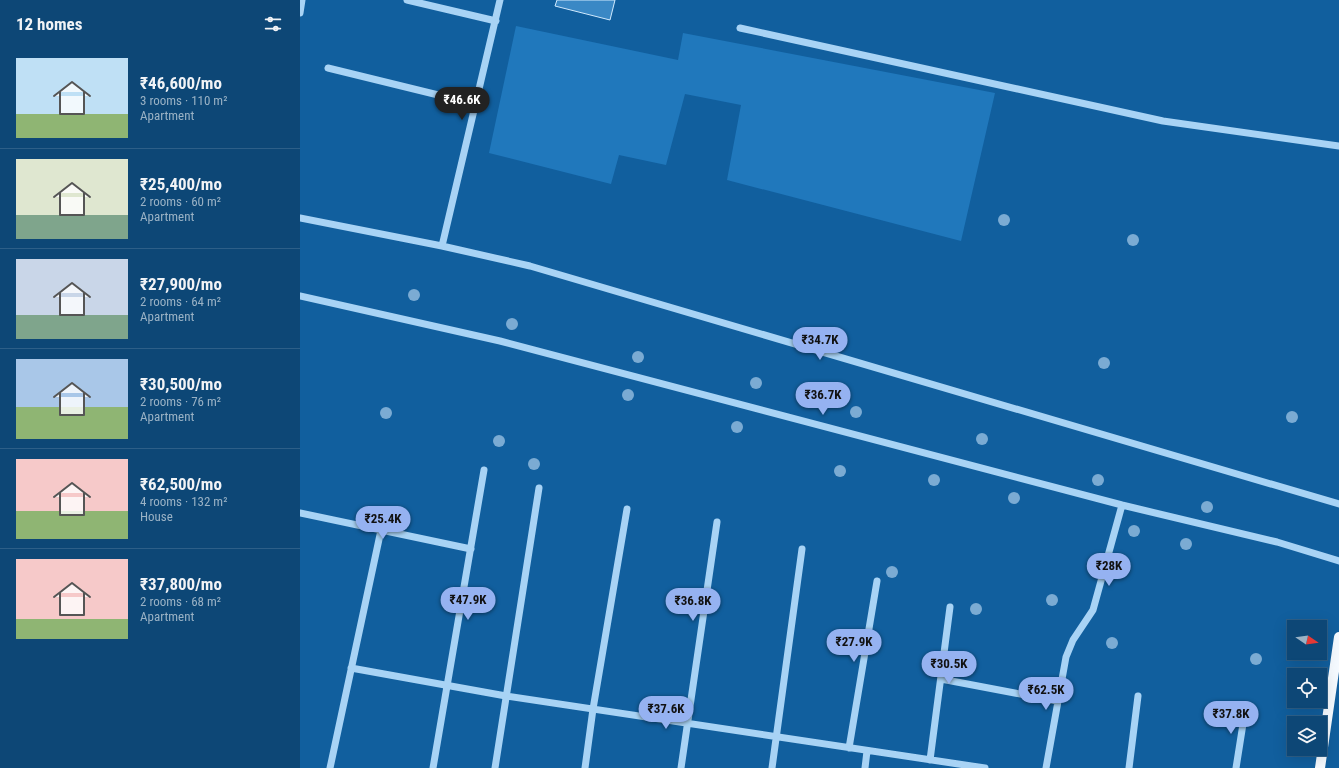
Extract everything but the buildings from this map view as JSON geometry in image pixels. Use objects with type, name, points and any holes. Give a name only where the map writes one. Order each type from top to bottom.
[{"type":"main road","points":[[1320,768],[1339,637]]},
{"type":"street","points":[[300,12],[302,0]]},
{"type":"street","points":[[406,0],[496,21]]},
{"type":"street","points":[[442,246],[500,0]]},
{"type":"street","points":[[740,28],[1163,121],[1339,146]]},
{"type":"street","points":[[328,68],[475,104]]},
{"type":"street","points":[[300,218],[442,246],[530,266],[1339,504]]},
{"type":"street","points":[[300,296],[500,341],[1122,505],[1277,542],[1339,561]]},
{"type":"street","points":[[433,768],[484,470]]},
{"type":"street","points":[[495,768],[539,488]]},
{"type":"street","points":[[1046,768],[1066,657],[1073,640],[1093,610],[1122,505]]},
{"type":"street","points":[[585,768],[593,709],[627,509]]},
{"type":"street","points":[[300,513],[471,549]]},
{"type":"street","points":[[681,768],[717,522]]},
{"type":"street","points":[[330,768],[381,530]]},
{"type":"street","points":[[772,768],[802,549]]},
{"type":"street","points":[[849,748],[877,581]]},
{"type":"street","points":[[930,760],[950,607]]},
{"type":"street","points":[[351,668],[506,696],[930,760],[953,766],[985,768]]},
{"type":"street","points":[[941,679],[1058,702]]},
{"type":"street","points":[[1129,768],[1138,696]]},
{"type":"street","points":[[1236,768],[1246,704]]},
{"type":"street","points":[[865,768],[867,751]]},
{"type":"shaded area","points":[[516,26],[678,60],[683,33],[995,93],[961,241],[727,180],[741,105],[685,94],[666,165],[619,155],[611,184],[489,153]]}]
